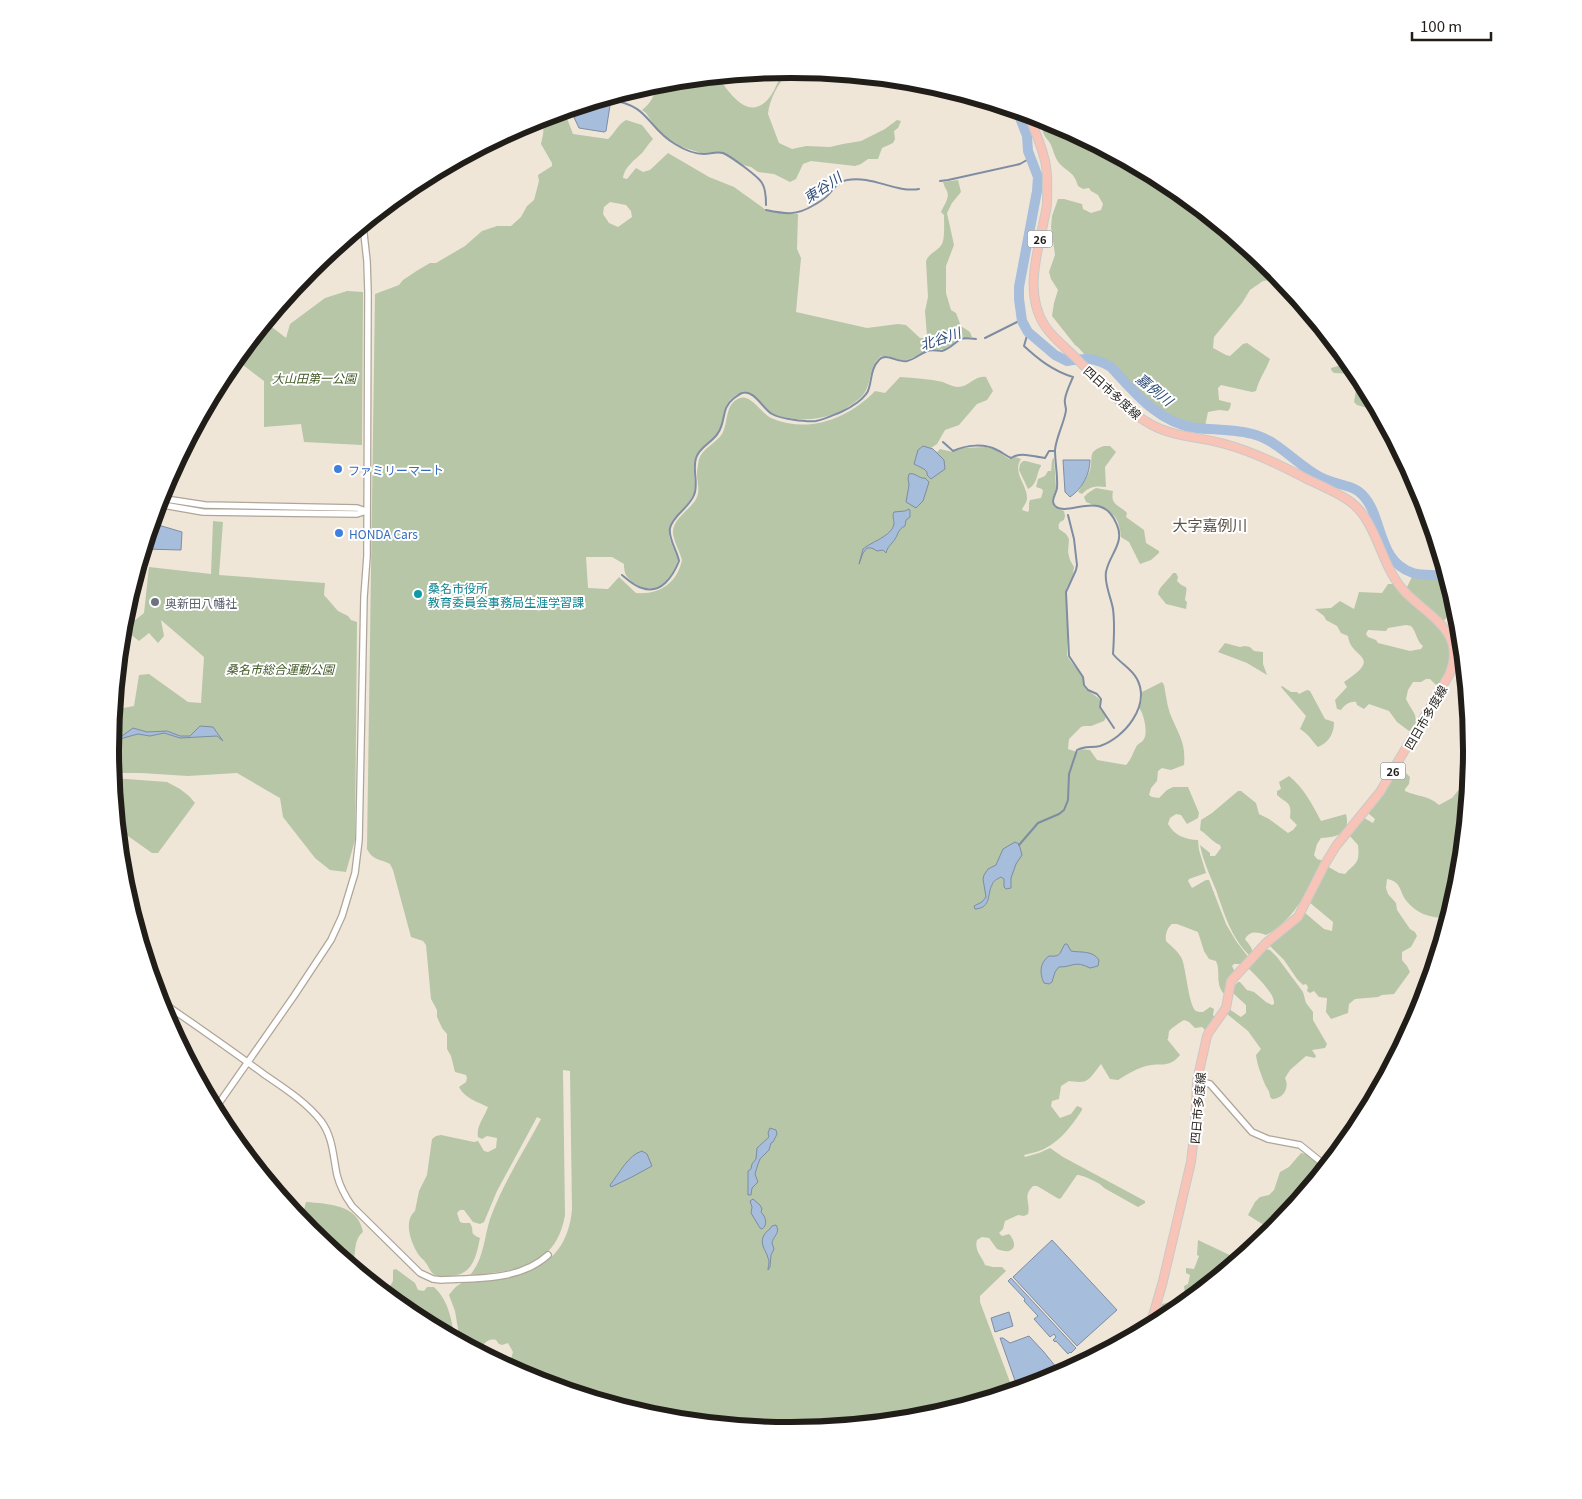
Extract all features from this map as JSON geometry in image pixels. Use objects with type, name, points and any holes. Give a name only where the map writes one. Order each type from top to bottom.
[{"type":"main road","name":"四日市多度線","points":[[1031,122],[1042,151],[1047,177],[1047,205],[1035,268],[1035,299],[1038,312],[1046,328],[1137,415],[1152,425],[1164,430],[1234,446],[1288,469],[1339,494],[1354,504],[1366,519],[1395,581],[1406,594],[1443,627],[1450,636],[1454,646],[1454,662],[1444,685],[1380,792],[1336,846],[1298,917],[1266,944],[1231,981],[1226,1008],[1208,1032],[1197,1081],[1191,1162],[1153,1315]]},
{"type":"street","points":[[219,1103],[294,996],[330,940],[342,916],[355,873],[359,840],[364,597],[367,556],[368,292],[364,231]]},
{"type":"street","points":[[167,499],[205,505],[357,508],[366,511]]},
{"type":"street","points":[[165,505],[191,511],[228,513],[357,514],[366,511]]},
{"type":"street","points":[[170,1008],[302,1102],[322,1122],[329,1137],[337,1177],[347,1198],[358,1212],[420,1274],[441,1280],[507,1275],[532,1267],[548,1256]]},
{"type":"street","points":[[1197,1081],[1210,1084],[1252,1132],[1268,1139],[1300,1145],[1321,1162]]},
{"type":"green space","points":[[783,78],[774,92],[768,114],[779,143],[792,149],[806,146],[830,147],[861,141],[885,129],[897,120],[901,121],[898,128],[894,131],[895,139],[893,143],[882,148],[878,159],[868,159],[855,166],[811,161],[803,164],[796,179],[790,182],[774,174],[758,172],[722,152],[701,153],[682,147],[658,131],[642,110],[648,105],[655,91],[721,81],[739,102],[754,108],[769,98],[779,80]]},
{"type":"green space","points":[[566,116],[573,134],[608,139],[620,124],[626,120],[642,125],[653,139],[628,167],[623,178],[627,179],[636,168],[643,172],[650,170],[668,153],[709,177],[734,187],[766,210],[798,214],[797,249],[801,258],[796,312],[867,328],[898,324],[906,325],[920,338],[927,336],[925,311],[928,297],[926,261],[942,244],[944,238],[944,215],[941,212],[948,194],[943,182],[958,180],[961,192],[947,213],[954,245],[946,266],[946,293],[951,310],[956,313],[961,326],[970,332],[972,337],[960,339],[945,349],[929,350],[906,360],[899,361],[888,356],[881,356],[873,367],[869,384],[864,394],[851,405],[825,417],[798,419],[781,417],[770,412],[749,392],[740,393],[733,397],[726,406],[719,431],[697,455],[694,465],[694,493],[670,526],[670,538],[678,560],[667,580],[656,588],[649,589],[634,583],[627,577],[624,564],[612,557],[586,557],[588,588],[608,589],[619,577],[636,593],[645,593],[660,590],[672,581],[680,568],[682,560],[674,537],[674,526],[676,521],[697,497],[697,472],[701,455],[722,434],[731,404],[740,398],[748,399],[771,418],[785,423],[813,424],[840,416],[853,409],[875,391],[885,393],[900,377],[938,381],[958,387],[986,377],[993,391],[987,400],[977,404],[959,425],[945,430],[937,444],[931,448],[937,452],[940,449],[953,452],[962,448],[986,447],[996,450],[1009,459],[1015,457],[1021,459],[1018,469],[1027,498],[1022,510],[1028,512],[1030,500],[1041,498],[1043,491],[1036,487],[1038,479],[1045,476],[1048,471],[1051,471],[1052,460],[1054,459],[1056,488],[1052,501],[1054,507],[1064,511],[1064,520],[1059,523],[1059,529],[1069,539],[1068,552],[1074,567],[1066,589],[1067,655],[1082,675],[1087,690],[1100,700],[1099,707],[1106,717],[1104,721],[1091,726],[1081,727],[1069,739],[1068,749],[1077,752],[1080,749],[1090,750],[1097,760],[1126,765],[1137,746],[1143,740],[1146,732],[1145,723],[1139,708],[1142,692],[1162,682],[1164,685],[1170,712],[1183,745],[1184,765],[1171,770],[1162,768],[1158,771],[1157,781],[1151,788],[1149,795],[1159,798],[1173,787],[1188,787],[1199,813],[1198,818],[1187,824],[1181,815],[1176,814],[1170,818],[1168,824],[1181,836],[1198,840],[1206,873],[1188,881],[1192,888],[1209,880],[1226,924],[1249,958],[1243,964],[1234,964],[1232,966],[1235,972],[1225,994],[1219,985],[1216,961],[1209,959],[1204,951],[1198,932],[1172,924],[1167,932],[1166,941],[1182,959],[1191,1003],[1196,1011],[1203,1012],[1210,1007],[1214,1009],[1213,1015],[1215,1018],[1207,1032],[1202,1027],[1195,1028],[1184,1020],[1169,1031],[1167,1039],[1180,1055],[1176,1060],[1167,1064],[1143,1067],[1118,1080],[1110,1079],[1101,1064],[1088,1080],[1081,1082],[1069,1081],[1061,1086],[1059,1099],[1052,1101],[1051,1106],[1060,1118],[1071,1114],[1077,1106],[1082,1108],[1082,1110],[1057,1141],[1044,1149],[1024,1155],[1025,1157],[1050,1148],[1063,1157],[1145,1201],[1145,1203],[1138,1207],[1096,1182],[1077,1175],[1059,1199],[1037,1186],[1033,1186],[1027,1197],[1028,1214],[1024,1216],[1018,1215],[1005,1221],[1003,1229],[999,1233],[1002,1236],[1009,1234],[1011,1236],[1014,1243],[1012,1250],[997,1249],[989,1238],[982,1237],[977,1240],[977,1250],[985,1265],[1002,1267],[1006,1271],[980,1296],[980,1302],[1011,1384],[1007,1386],[965,1399],[879,1416],[791,1422],[703,1416],[617,1399],[575,1386],[511,1360],[513,1352],[508,1343],[502,1345],[496,1340],[490,1340],[483,1346],[459,1333],[455,1311],[449,1295],[456,1287],[466,1281],[506,1277],[521,1274],[535,1268],[556,1252],[564,1240],[572,1209],[570,1071],[563,1070],[565,1215],[560,1233],[553,1246],[543,1256],[517,1268],[470,1275],[481,1255],[490,1219],[501,1194],[541,1119],[537,1117],[497,1191],[484,1222],[480,1224],[473,1222],[464,1210],[460,1210],[457,1213],[460,1222],[470,1223],[473,1233],[480,1238],[475,1258],[469,1269],[458,1275],[444,1277],[435,1275],[418,1254],[413,1244],[409,1232],[409,1221],[415,1211],[419,1191],[427,1175],[432,1139],[441,1135],[474,1142],[478,1141],[484,1151],[488,1152],[496,1148],[497,1138],[487,1136],[482,1139],[478,1137],[479,1126],[488,1107],[468,1097],[459,1087],[466,1082],[467,1078],[466,1075],[455,1072],[447,1049],[447,1034],[442,1028],[437,1017],[437,1010],[431,999],[426,945],[423,941],[411,937],[390,864],[374,857],[367,849],[375,294],[399,285],[418,270],[430,263],[436,263],[465,246],[482,231],[497,226],[511,226],[521,217],[527,206],[534,200],[539,181],[538,175],[552,166],[541,144],[543,127]],"holes":[[[610,202],[626,205],[631,211],[632,217],[618,227],[609,223],[603,214],[604,207]]]},
{"type":"green space","points":[[1042,128],[1088,147],[1164,191],[1200,216],[1234,244],[1271,279],[1263,281],[1250,290],[1242,303],[1214,337],[1213,348],[1226,355],[1230,356],[1243,344],[1247,343],[1270,359],[1256,391],[1252,392],[1221,385],[1218,388],[1219,400],[1231,403],[1230,408],[1228,411],[1208,412],[1205,426],[1176,419],[1163,412],[1141,395],[1111,363],[1087,356],[1075,345],[1052,316],[1058,290],[1049,272],[1055,255],[1051,227],[1052,216],[1058,199],[1082,204],[1083,209],[1091,213],[1101,210],[1103,204],[1098,195],[1089,188],[1083,189],[1078,186],[1073,175],[1059,163]]},
{"type":"green space","name":"大山田第一公園","points":[[347,291],[363,292],[362,445],[304,442],[301,424],[264,427],[264,381],[243,365],[259,339],[270,326],[286,338],[290,324],[325,298]]},
{"type":"green space","points":[[1342,365],[1348,374],[1334,373],[1331,368]]},
{"type":"green space","points":[[1356,385],[1370,409],[1357,405],[1354,402]]},
{"type":"green space","points":[[1110,446],[1116,452],[1105,467],[1106,487],[1093,487],[1082,494],[1078,492],[1090,470],[1093,453],[1098,448]]},
{"type":"green space","points":[[1023,461],[1041,465],[1035,482],[1028,489],[1019,470],[1020,464]]},
{"type":"green space","points":[[1096,488],[1113,491],[1114,502],[1127,513],[1126,517],[1144,530],[1146,543],[1159,551],[1151,560],[1140,564],[1129,542],[1121,537],[1118,521],[1114,516],[1105,509],[1086,502],[1084,497]]},
{"type":"green space","name":"桑名市総合運動公園","points":[[213,521],[223,522],[219,575],[325,583],[324,595],[338,611],[357,622],[355,840],[346,872],[330,870],[315,858],[283,817],[280,798],[237,773],[188,776],[120,773],[120,709],[134,706],[139,675],[149,674],[188,702],[201,703],[204,657],[161,620],[164,636],[158,643],[149,633],[139,641],[130,633],[131,623],[144,613],[149,567],[211,574]]},
{"type":"green space","points":[[1173,573],[1176,573],[1178,577],[1177,581],[1186,587],[1186,609],[1166,604],[1158,594],[1160,588]]},
{"type":"green space","points":[[1412,577],[1440,577],[1449,614],[1447,618],[1442,622],[1406,589]]},
{"type":"green space","points":[[1388,584],[1394,584],[1444,632],[1450,650],[1449,665],[1439,685],[1436,685],[1430,679],[1426,679],[1421,682],[1413,682],[1408,690],[1406,699],[1416,721],[1413,730],[1409,731],[1397,722],[1389,711],[1369,704],[1364,709],[1357,705],[1356,702],[1351,702],[1341,710],[1337,709],[1335,700],[1347,687],[1344,682],[1362,667],[1364,662],[1350,643],[1348,636],[1341,633],[1337,626],[1326,620],[1315,609],[1331,608],[1340,601],[1354,609],[1359,592],[1382,593]],"holes":[[[1411,626],[1423,646],[1421,649],[1410,651],[1378,643],[1366,634],[1368,630],[1386,631],[1388,628]]]},
{"type":"green space","points":[[1225,643],[1240,647],[1250,647],[1254,651],[1263,652],[1263,664],[1267,675],[1247,663],[1218,652]]},
{"type":"green space","points":[[1282,686],[1291,692],[1299,694],[1307,690],[1310,691],[1325,719],[1334,722],[1332,734],[1325,743],[1318,747],[1300,729],[1306,716]]},
{"type":"green space","points":[[1398,767],[1410,777],[1405,791],[1427,798],[1439,805],[1452,798],[1462,785],[1450,881],[1441,918],[1419,912],[1405,899],[1399,886],[1392,880],[1387,879],[1386,888],[1388,894],[1396,903],[1397,910],[1410,929],[1417,936],[1411,947],[1402,952],[1402,960],[1410,972],[1394,994],[1355,999],[1349,1004],[1348,1013],[1331,1019],[1326,1012],[1327,998],[1319,997],[1314,991],[1310,993],[1307,991],[1308,987],[1306,984],[1303,985],[1297,979],[1269,943],[1288,927],[1303,918],[1304,912],[1324,929],[1332,931],[1333,922],[1309,902],[1327,866],[1339,873],[1345,874],[1356,862],[1358,859],[1358,845],[1349,835],[1364,818],[1373,823],[1375,819],[1368,813]]},
{"type":"green space","points":[[1289,776],[1311,802],[1321,821],[1346,814],[1346,826],[1345,830],[1341,833],[1332,837],[1321,838],[1317,844],[1314,855],[1317,859],[1324,861],[1300,903],[1284,922],[1266,935],[1254,932],[1247,936],[1245,939],[1252,949],[1250,956],[1243,949],[1229,925],[1205,862],[1200,845],[1210,853],[1210,856],[1215,856],[1221,848],[1220,845],[1200,830],[1201,820],[1238,791],[1241,791],[1256,803],[1259,814],[1288,833],[1297,825],[1290,818],[1289,806],[1277,795],[1277,791],[1281,789],[1279,782]]},
{"type":"green space","points":[[120,778],[167,782],[180,789],[195,803],[158,853],[152,853],[125,834]]},
{"type":"green space","points":[[1265,949],[1270,950],[1277,957],[1303,992],[1306,1003],[1313,1012],[1313,1020],[1327,1044],[1325,1048],[1312,1050],[1316,1056],[1315,1058],[1306,1056],[1290,1070],[1285,1078],[1287,1086],[1285,1092],[1276,1099],[1270,1097],[1257,1062],[1256,1055],[1261,1049],[1248,1031],[1227,1014],[1229,1009],[1241,1017],[1246,1013],[1246,1005],[1233,993],[1234,986],[1238,982],[1266,1002],[1274,1004],[1268,990],[1248,968]]},
{"type":"green space","points":[[1301,1153],[1310,1155],[1320,1164],[1265,1226],[1248,1215],[1260,1197],[1269,1195],[1274,1190],[1280,1172],[1289,1167]]},
{"type":"green space","points":[[306,1202],[341,1207],[355,1216],[363,1232],[356,1243],[354,1260],[316,1225],[303,1212]]},
{"type":"green space","points":[[1198,1240],[1232,1256],[1185,1293],[1184,1286],[1188,1284],[1190,1275],[1186,1273],[1186,1268],[1194,1269],[1199,1256],[1197,1255]]},
{"type":"green space","points":[[396,1269],[415,1283],[418,1290],[424,1291],[427,1287],[434,1287],[443,1298],[449,1311],[453,1330],[389,1288],[393,1281],[393,1270]]},
{"type":"green space","points":[[1174,1301],[1160,1311],[1162,1304]]},
{"type":"water","points":[[611,102],[606,131],[579,128],[572,114]]},
{"type":"water","points":[[923,446],[933,449],[944,460],[945,469],[931,479],[924,469],[914,464],[918,450]]},
{"type":"water","points":[[1063,460],[1090,460],[1089,471],[1084,481],[1070,497],[1065,492]]},
{"type":"water","points":[[909,474],[925,478],[929,482],[923,501],[916,508],[906,502]]},
{"type":"water","points":[[909,509],[910,517],[906,520],[905,526],[900,530],[886,553],[883,550],[877,551],[867,548],[859,564],[863,549],[885,535],[892,528],[894,512]]},
{"type":"water","points":[[158,525],[182,532],[181,550],[150,549]]},
{"type":"water","points":[[200,726],[213,727],[223,741],[217,736],[180,738],[164,733],[150,736],[138,734],[123,738],[119,742],[119,738],[133,728],[147,732],[167,731],[180,736],[190,736]]},
{"type":"water","points":[[1015,842],[1019,844],[1022,855],[1016,864],[1011,878],[1011,888],[1006,889],[1004,887],[1004,879],[1001,877],[994,881],[987,903],[975,909],[974,906],[982,902],[986,897],[984,875],[988,869],[996,865],[1003,849]]},
{"type":"water","points":[[1065,944],[1067,944],[1071,951],[1086,952],[1096,957],[1099,960],[1098,966],[1090,968],[1077,964],[1059,967],[1055,972],[1052,982],[1049,984],[1044,983],[1041,972],[1044,961],[1049,956],[1058,955]]},
{"type":"water","points":[[770,1128],[776,1130],[777,1134],[769,1150],[760,1159],[755,1174],[758,1182],[752,1188],[751,1195],[748,1195],[748,1171],[756,1159],[757,1148],[769,1137]]},
{"type":"water","points":[[642,1151],[647,1154],[652,1166],[611,1187],[610,1185],[632,1156]]},
{"type":"water","points":[[753,1199],[760,1205],[765,1219],[766,1223],[762,1229],[751,1213],[750,1201]]},
{"type":"water","points":[[776,1225],[778,1230],[772,1243],[774,1249],[768,1270],[769,1261],[763,1244],[763,1238],[772,1226]]},
{"type":"water","points":[[1052,1240],[1117,1310],[1077,1346],[1013,1277]]},
{"type":"water","points":[[1011,1278],[1076,1348],[1071,1353],[1068,1354],[1053,1340],[1056,1337],[1054,1334],[1050,1337],[1034,1319],[1038,1316],[1008,1281]]},
{"type":"water","points":[[1009,1312],[1013,1326],[995,1332],[991,1318]]},
{"type":"water","points":[[1029,1336],[1056,1367],[1016,1383],[1000,1338],[1010,1343]]},
{"type":"waterway","name":"東谷川","points":[[614,101],[633,107],[641,112],[666,138],[681,148],[700,154],[723,153],[750,171],[762,183],[765,191],[766,205]]},
{"type":"waterway","name":"嘉例川","points":[[1020,118],[1027,136],[1028,151],[1038,177],[1019,287],[1022,321],[1028,332],[1055,355],[1067,361],[1089,359],[1099,361],[1111,367],[1149,405],[1170,420],[1196,428],[1256,435],[1282,449],[1322,478],[1358,491],[1367,500],[1392,558],[1401,567],[1413,573],[1440,576]]},
{"type":"waterway","name":"東谷川","points":[[940,181],[1032,160]]},
{"type":"waterway","name":"東谷川","points":[[766,210],[785,213],[808,209],[827,196],[839,183],[847,180],[865,180],[901,189],[919,189]]},
{"type":"waterway","name":"北谷川","points":[[985,338],[1022,321]]},
{"type":"waterway","points":[[1019,845],[1038,823],[1064,810],[1068,800],[1069,774],[1077,750],[1100,746],[1118,736],[1133,720],[1140,700],[1140,689],[1137,679],[1113,654],[1114,615],[1107,586],[1106,572],[1118,543],[1119,531],[1117,525],[1111,514],[1103,508],[1094,505],[1061,509],[1055,506],[1053,502],[1057,488],[1055,450],[1066,410],[1066,396],[1073,377],[1046,364],[1024,346],[1028,332]]},
{"type":"waterway","name":"北谷川","points":[[622,575],[636,586],[649,589],[655,589],[670,578],[679,561],[670,536],[670,528],[694,495],[696,486],[695,463],[698,454],[718,433],[729,403],[739,395],[742,393],[750,394],[776,416],[794,420],[816,421],[845,410],[862,399],[868,392],[874,366],[882,358],[888,357],[907,361],[929,350],[945,350],[961,339],[976,339]]},
{"type":"waterway","points":[[943,442],[953,451],[969,446],[986,446],[1011,458],[1019,455],[1045,458],[1049,451],[1055,451]]},
{"type":"waterway","points":[[1068,515],[1074,539],[1077,565],[1066,592],[1069,656],[1083,677],[1084,685],[1101,699],[1100,707],[1114,728]]},
{"type":"place","name":"ファミリーマート","points":[[338,469]]},
{"type":"place","name":"HONDA Cars","points":[[339,533]]},
{"type":"place","name":"桑名市役所 教育委員会事務局生涯学習課","points":[[418,594]]},
{"type":"place","name":"奥新田八幡社","points":[[155,602]]},
{"type":"district","name":"大字嘉例川","points":[[1210,524]]}]
